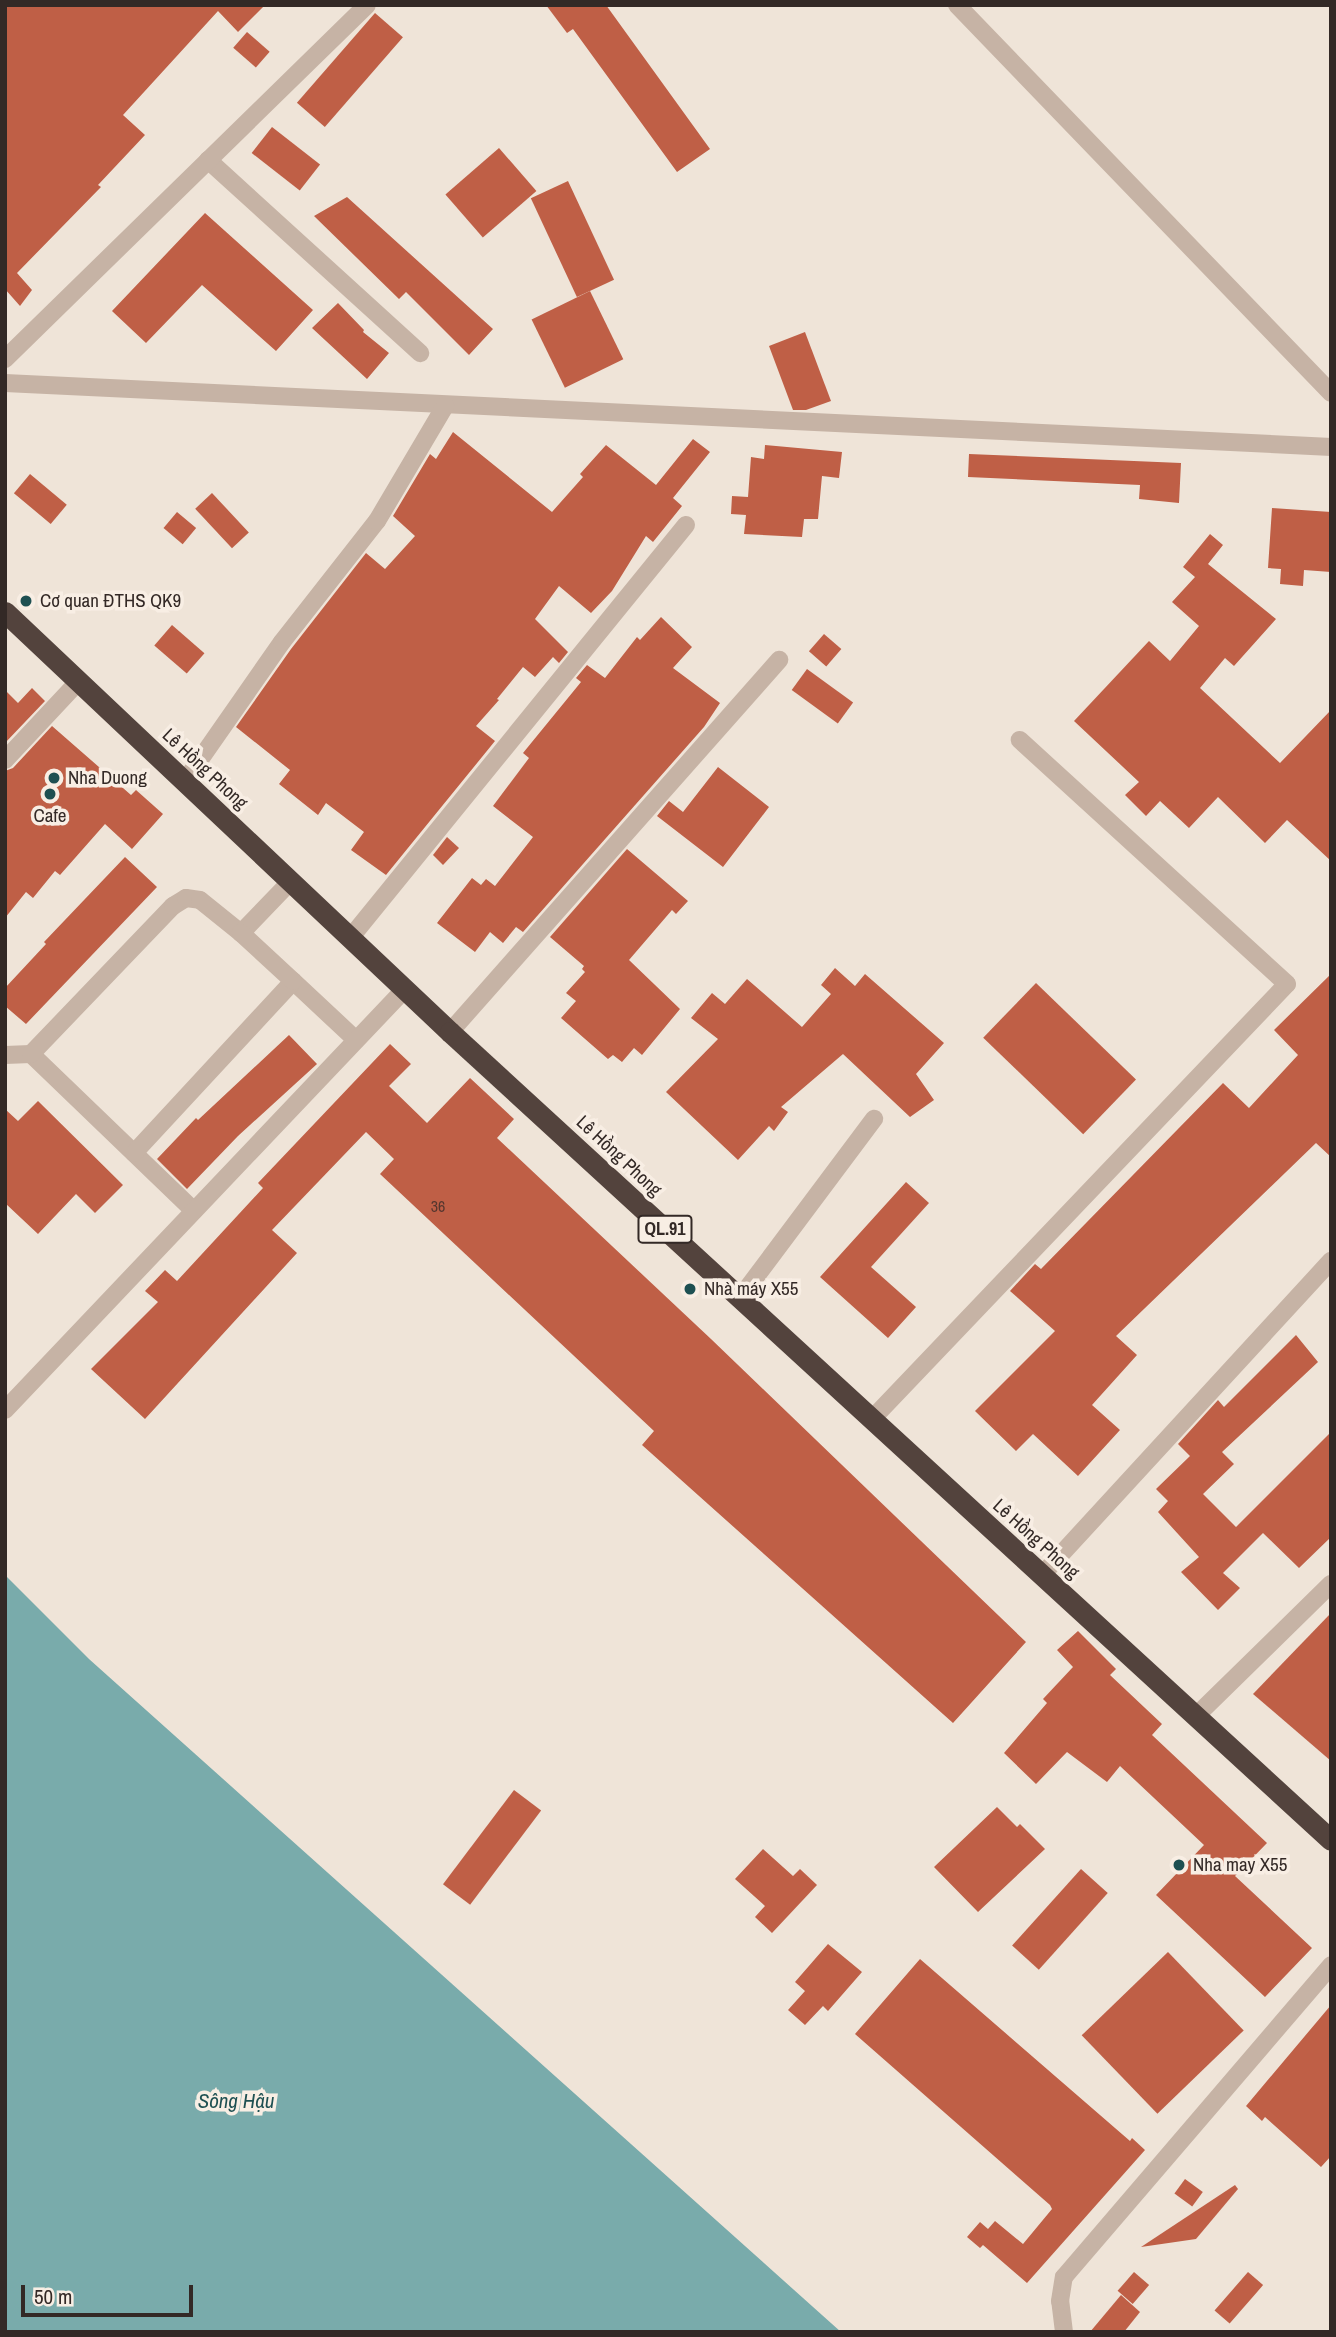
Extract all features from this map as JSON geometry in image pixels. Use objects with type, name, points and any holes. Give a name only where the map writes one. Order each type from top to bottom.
[{"type":"highway","name":"Lê Hồng Phong","points":[[5,612],[450,1032],[1331,1840]]},
{"type":"street","points":[[5,359],[367,5]]},
{"type":"street","points":[[957,5],[1331,393]]},
{"type":"street","points":[[208,160],[420,353]]},
{"type":"street","points":[[5,383],[1331,447]]},
{"type":"street","points":[[185,781],[282,642],[377,521],[445,406]]},
{"type":"street","points":[[351,937],[686,525]]},
{"type":"street","points":[[450,1032],[779,660]]},
{"type":"street","points":[[5,760],[79,681]]},
{"type":"street","points":[[872,1419],[1287,984],[1020,740]]},
{"type":"street","points":[[241,933],[291,881]]},
{"type":"street","points":[[5,1055],[31,1054],[173,906],[186,898],[200,900],[241,933],[356,1040]]},
{"type":"street","points":[[134,1153],[293,981]]},
{"type":"street","points":[[5,1410],[405,989]]},
{"type":"street","points":[[31,1054],[194,1210]]},
{"type":"street","points":[[740,1298],[874,1119]]},
{"type":"street","points":[[1042,1575],[1331,1261]]},
{"type":"street","points":[[1196,1716],[1331,1584]]},
{"type":"street","points":[[1064,2332],[1060,2301],[1064,2277],[1331,1965]]},
{"type":"water","name":"Sông Hậu","points":[[5,1575],[89,1659],[841,2332],[5,2332]]},
{"type":"building","points":[[5,5],[265,5],[238,32],[218,11],[123,115],[145,135],[98,185],[101,187],[17,273],[32,290],[20,306],[5,289]]},
{"type":"building","points":[[546,5],[606,5],[710,149],[677,172],[573,29],[567,33]]},
{"type":"building","points":[[375,13],[403,37],[325,127],[297,103]]},
{"type":"building","points":[[247,32],[270,52],[256,68],[233,48]]},
{"type":"building","points":[[272,127],[320,165],[300,191],[252,153]]},
{"type":"building","points":[[499,148],[536,191],[483,238],[445,195]]},
{"type":"building","points":[[568,181],[614,280],[577,297],[531,198]]},
{"type":"building","points":[[347,197],[493,329],[469,355],[406,292],[399,299],[314,216]]},
{"type":"building","points":[[205,213],[313,310],[276,351],[202,285],[146,343],[112,311]]},
{"type":"building","points":[[590,291],[623,359],[565,388],[532,319]]},
{"type":"building","points":[[338,303],[363,332],[389,353],[367,379],[312,328]]},
{"type":"building","points":[[805,332],[831,401],[806,410],[793,410],[769,346]]},
{"type":"building","points":[[453,432],[552,512],[583,477],[580,474],[606,445],[656,485],[693,439],[710,452],[673,498],[682,506],[653,542],[646,536],[612,591],[591,613],[559,586],[535,619],[568,652],[559,663],[553,657],[535,677],[523,667],[476,726],[495,741],[386,875],[351,850],[364,832],[326,803],[318,815],[279,784],[290,770],[236,727],[291,649],[366,553],[385,569],[415,536],[393,516],[430,454],[436,459]]},
{"type":"building","points":[[765,445],[842,452],[839,478],[822,476],[818,519],[804,519],[802,537],[744,534],[746,515],[731,514],[732,496],[748,497],[751,457],[764,459]]},
{"type":"building","points":[[969,454],[1181,463],[1179,503],[1139,499],[1140,485],[968,477]]},
{"type":"building","points":[[30,474],[67,505],[51,524],[14,493]]},
{"type":"building","points":[[212,493],[249,532],[232,548],[195,509]]},
{"type":"building","points":[[1272,508],[1331,512],[1331,572],[1304,570],[1303,586],[1280,584],[1281,569],[1268,568]]},
{"type":"building","points":[[177,512],[196,528],[183,544],[164,528]]},
{"type":"building","points":[[1210,534],[1223,545],[1208,564],[1276,619],[1234,666],[1225,658],[1200,688],[1280,763],[1331,710],[1331,861],[1287,820],[1265,843],[1218,797],[1189,828],[1160,801],[1146,816],[1125,795],[1139,782],[1074,721],[1149,641],[1170,661],[1199,626],[1172,602],[1195,577],[1183,567]]},
{"type":"building","points":[[661,617],[692,647],[673,668],[720,703],[704,727],[523,932],[516,927],[503,943],[490,932],[475,952],[437,923],[472,878],[481,885],[486,879],[495,886],[533,837],[493,806],[529,758],[523,753],[581,682],[576,678],[587,665],[605,678],[637,637],[640,640]]},
{"type":"building","points":[[172,625],[204,653],[187,674],[154,645]]},
{"type":"building","points":[[824,634],[841,649],[826,666],[809,651]]},
{"type":"building","points":[[807,669],[853,703],[838,724],[792,690]]},
{"type":"building","points":[[32,688],[45,701],[5,743],[5,690],[18,703]]},
{"type":"building","points":[[52,726],[131,795],[136,790],[163,814],[132,849],[105,824],[60,875],[55,871],[33,898],[26,892],[5,918],[5,771],[13,768]]},
{"type":"building","points":[[718,767],[769,807],[723,867],[657,816],[669,801],[683,812]]},
{"type":"building","points":[[447,837],[459,848],[443,865],[433,855]]},
{"type":"building","points":[[627,849],[688,901],[676,914],[672,910],[629,960],[680,1009],[642,1055],[634,1048],[622,1062],[613,1055],[608,1059],[561,1018],[576,1001],[566,993],[585,972],[582,969],[584,966],[550,937]]},
{"type":"building","points":[[125,857],[157,887],[26,1024],[5,1006],[5,988],[46,944],[44,942]]},
{"type":"building","points":[[835,968],[855,986],[865,974],[944,1043],[916,1074],[934,1100],[910,1117],[843,1054],[781,1107],[788,1112],[774,1131],[769,1126],[738,1160],[666,1092],[718,1039],[691,1018],[712,993],[725,1004],[747,979],[802,1027],[831,994],[821,985]]},
{"type":"building","points":[[1331,974],[1331,1157],[1316,1143],[1116,1336],[1137,1355],[1092,1405],[1120,1430],[1078,1476],[1033,1434],[1016,1451],[975,1411],[1055,1331],[1010,1291],[1035,1264],[1041,1269],[1223,1083],[1249,1108],[1298,1055],[1274,1030]]},
{"type":"building","points":[[1036,983],[1136,1080],[1083,1134],[983,1038]]},
{"type":"building","points":[[289,1035],[317,1064],[238,1136],[187,1189],[157,1159],[196,1118],[198,1120]]},
{"type":"building","points":[[390,1044],[411,1064],[389,1086],[427,1123],[470,1078],[514,1119],[497,1138],[1026,1642],[953,1723],[642,1445],[654,1431],[380,1174],[394,1159],[366,1132],[272,1230],[297,1253],[145,1419],[91,1369],[158,1302],[145,1291],[165,1270],[177,1281],[263,1188],[258,1183]]},
{"type":"building","points":[[38,1101],[123,1185],[95,1213],[76,1194],[38,1234],[5,1203],[5,1109],[18,1121]]},
{"type":"building","points":[[906,1182],[929,1203],[871,1267],[916,1307],[888,1338],[820,1277]]},
{"type":"building","points":[[1296,1335],[1318,1362],[1222,1452],[1234,1464],[1203,1494],[1236,1527],[1331,1432],[1331,1537],[1299,1568],[1263,1533],[1223,1573],[1240,1588],[1218,1610],[1181,1572],[1199,1557],[1158,1512],[1168,1501],[1156,1489],[1190,1456],[1178,1444],[1218,1400],[1224,1407]]},
{"type":"building","points":[[1331,1613],[1331,1761],[1253,1694]]},
{"type":"building","points":[[1078,1631],[1116,1669],[1110,1675],[1162,1724],[1152,1735],[1267,1843],[1235,1876],[1312,1948],[1265,1997],[1156,1895],[1204,1845],[1120,1766],[1107,1782],[1067,1752],[1036,1784],[1004,1753],[1047,1703],[1043,1699],[1073,1667],[1057,1650]]},
{"type":"building","points":[[514,1790],[541,1810],[470,1905],[443,1884]]},
{"type":"building","points":[[997,1807],[1017,1827],[1020,1824],[1045,1849],[978,1912],[934,1867]]},
{"type":"building","points":[[763,1849],[793,1876],[800,1869],[817,1885],[772,1933],[755,1917],[765,1906],[735,1879]]},
{"type":"building","points":[[1081,1869],[1108,1893],[1039,1970],[1012,1946]]},
{"type":"building","points":[[828,1944],[862,1972],[828,2011],[823,2006],[805,2025],[788,2010],[805,1991],[795,1982]]},
{"type":"building","points":[[1168,1952],[1244,2030],[1157,2114],[1082,2035]]},
{"type":"building","points":[[920,1959],[1130,2141],[1132,2138],[1145,2150],[1027,2283],[983,2245],[980,2248],[967,2237],[980,2222],[988,2229],[995,2221],[1023,2244],[1052,2209],[1050,2205],[855,2034]]},
{"type":"building","points":[[1331,2005],[1331,2156],[1321,2167],[1265,2117],[1262,2121],[1246,2106]]},
{"type":"building","points":[[1185,2179],[1203,2192],[1192,2206],[1174,2194]]},
{"type":"building","points":[[1235,2185],[1238,2189],[1196,2239],[1141,2247]]},
{"type":"building","points":[[1134,2272],[1149,2285],[1133,2304],[1118,2291]]},
{"type":"building","points":[[1248,2272],[1263,2285],[1230,2324],[1215,2310]]},
{"type":"building","points":[[1121,2295],[1140,2312],[1124,2332],[1090,2332]]},
{"type":"place","name":"Cơ quan ĐTHS QK9","points":[[26,601]]},
{"type":"place","name":"Nha Duong","points":[[54,778]]},
{"type":"place","name":"Cafe","points":[[50,794]]},
{"type":"place","name":"Nhà máy X55","points":[[690,1289]]},
{"type":"place","name":"Nha may X55","points":[[1179,1865]]}]
